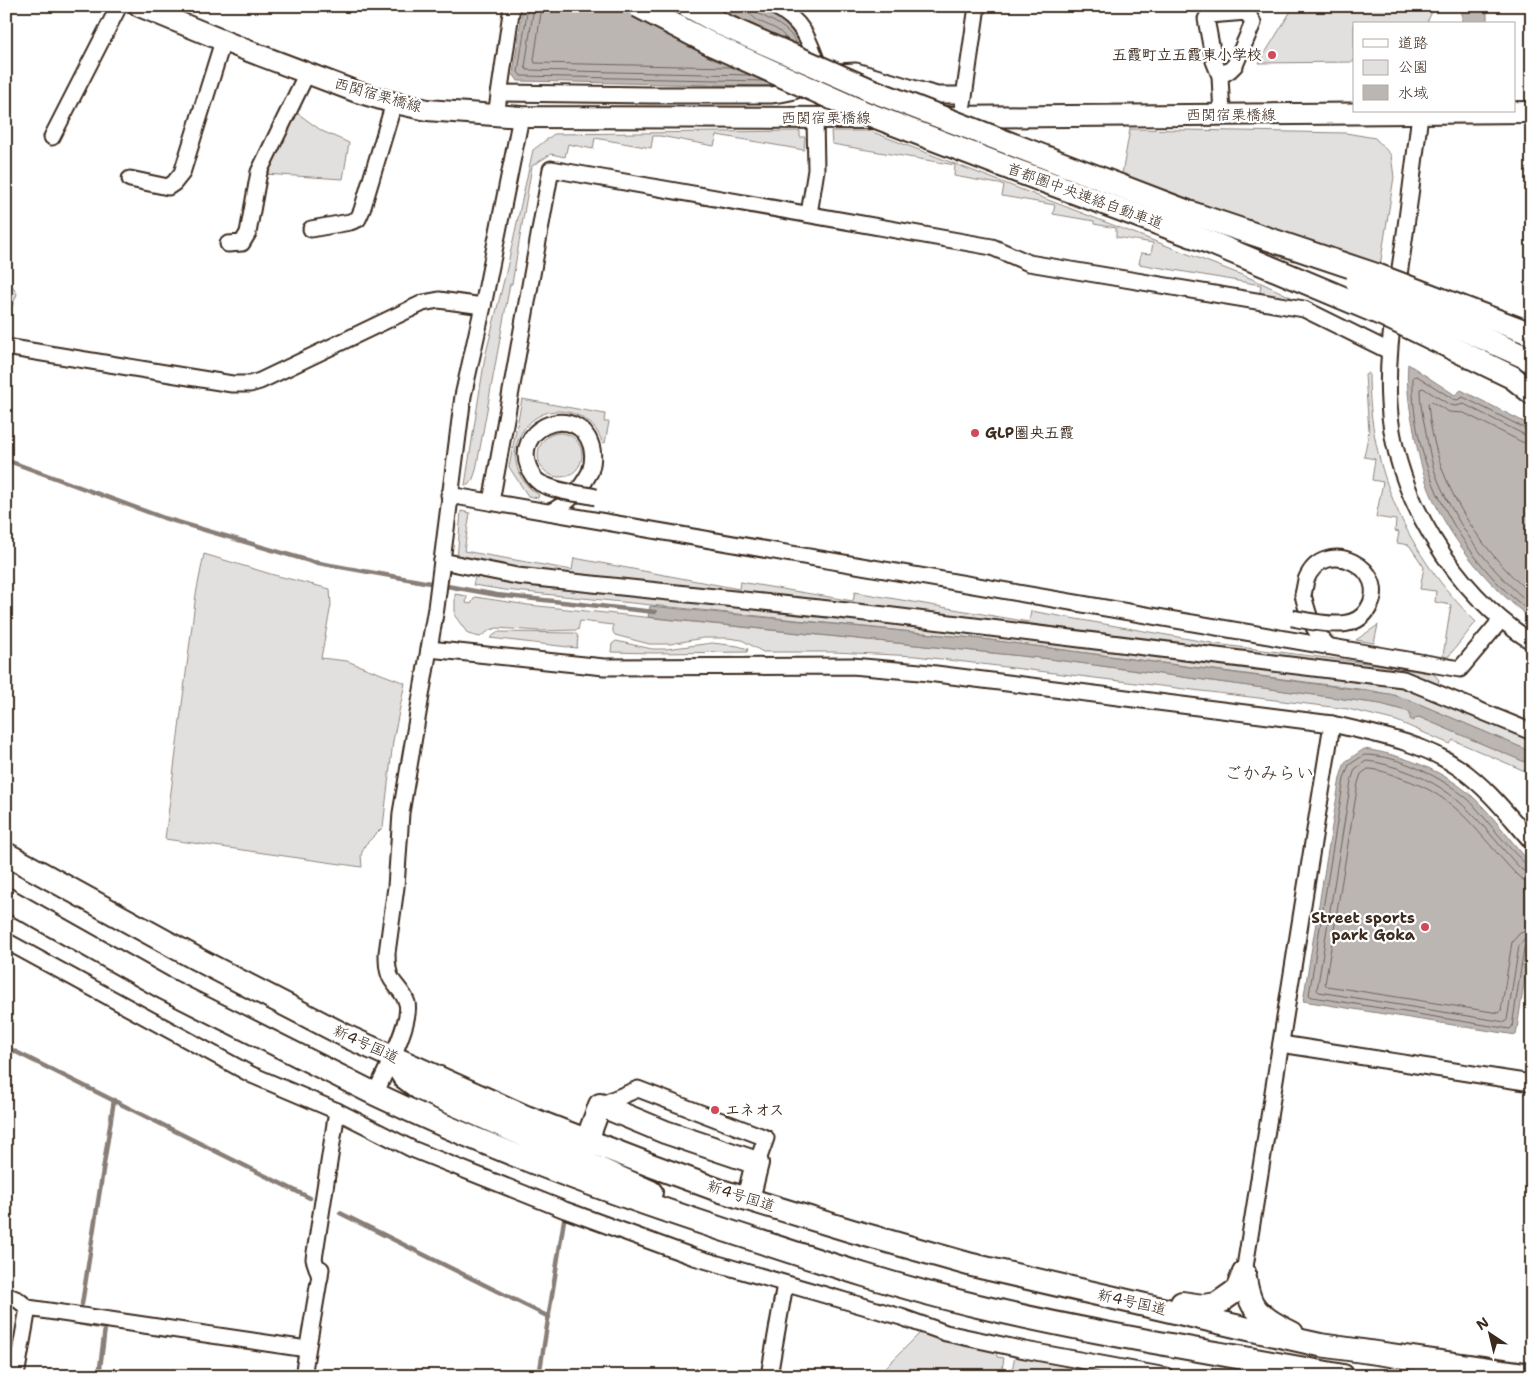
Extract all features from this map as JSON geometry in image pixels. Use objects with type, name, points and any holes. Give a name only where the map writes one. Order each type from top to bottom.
[{"type":"highway","name":"首都圏中央連絡自動車道","points":[[638,6],[713,45],[864,112],[1214,244],[1386,316],[1532,388]]},
{"type":"highway","name":"首都圏中央連絡自動車道","points":[[688,6],[724,25],[873,91],[1280,248],[1532,360]]},
{"type":"highway","points":[[1188,212],[1379,276],[1532,334]]},
{"type":"highway","points":[[1512,377],[1532,393]]},
{"type":"highway","name":"新4号国道","points":[[6,854],[197,959],[350,1038],[517,1113],[653,1166],[748,1199],[972,1264],[1320,1345],[1532,1375]]},
{"type":"highway","points":[[6,899],[164,988],[409,1111],[544,1167],[629,1198],[839,1267],[968,1303],[1107,1333],[1343,1376]]},
{"type":"highway","points":[[392,1057],[404,1077],[420,1089],[668,1199],[738,1234]]},
{"type":"highway","points":[[587,1140],[600,1105],[665,1132],[757,1163],[748,1199]]},
{"type":"highway","points":[[1070,1288],[1139,1295],[1203,1306],[1217,1304],[1237,1290],[1244,1274]]},
{"type":"highway","points":[[1244,1274],[1254,1306],[1279,1327],[1320,1345]]},
{"type":"highway","points":[[1107,1333],[1144,1350],[1259,1376]]},
{"type":"main road","name":"西関宿栗橋線","points":[[139,6],[357,92],[427,110],[496,116],[815,118],[1532,112]]},
{"type":"street","points":[[52,137],[119,6]]},
{"type":"street","points":[[496,116],[512,6]]},
{"type":"street","points":[[774,6],[795,19],[804,31],[822,76]]},
{"type":"street","points":[[961,117],[978,6]]},
{"type":"street","points":[[1220,76],[1235,65],[1253,24],[1253,10],[1209,15],[1206,18],[1214,61],[1220,76],[1222,115]]},
{"type":"street","points":[[130,179],[168,186],[174,183],[182,173],[224,41]]},
{"type":"street","points":[[499,93],[771,95],[799,90],[822,76],[837,72],[856,71],[926,92],[944,95],[964,95]]},
{"type":"street","points":[[228,244],[242,243],[248,233],[259,172],[307,73]]},
{"type":"street","points":[[311,229],[358,219],[394,103]]},
{"type":"street","points":[[1420,114],[1389,351],[1389,404],[1395,444],[1413,500],[1427,528],[1462,581],[1501,620],[1532,642]]},
{"type":"street","points":[[375,1094],[392,1057],[408,1011],[403,993],[389,973],[387,953],[398,869],[401,813],[436,608],[463,396],[521,117]]},
{"type":"street","points":[[808,214],[816,170],[815,118]]},
{"type":"street","points":[[491,502],[551,168],[992,247],[1030,262],[1304,309],[1389,351]]},
{"type":"street","points":[[6,348],[232,384],[250,384],[260,381],[423,303],[440,300],[483,306]]},
{"type":"street","points":[[550,512],[570,498],[578,490],[590,472],[594,458],[591,443],[581,429],[564,422],[555,422],[538,429],[530,438],[526,449],[526,461],[531,474],[538,481],[553,489],[596,497]]},
{"type":"street","points":[[449,496],[1460,669],[1501,620]]},
{"type":"street","points":[[1292,618],[1322,623],[1352,622],[1361,618],[1371,604],[1372,591],[1370,580],[1365,570],[1357,563],[1335,558],[1324,561],[1314,568],[1306,580],[1303,595],[1309,620],[1320,637],[1328,646]]},
{"type":"street","points":[[442,561],[517,576],[885,615],[1404,679],[1532,732]]},
{"type":"street","points":[[429,649],[604,667],[852,666],[920,672],[1332,724],[1381,735],[1421,748],[1459,768],[1484,789],[1532,842]]},
{"type":"street","points":[[1244,1274],[1332,724]]},
{"type":"street","points":[[6,941],[252,1075],[337,1112],[412,1149],[556,1206],[694,1257],[902,1317],[946,1333],[1025,1350],[1166,1376]]},
{"type":"street","points":[[1280,1044],[1532,1083]]},
{"type":"street","points":[[600,1105],[638,1090],[766,1138],[757,1163]]},
{"type":"street","points":[[320,1277],[314,1260],[337,1112]]},
{"type":"street","points":[[303,1376],[326,1240]]},
{"type":"street","points":[[769,1376],[784,1284]]},
{"type":"street","points":[[6,1295],[18,1300],[28,1308],[307,1349]]},
{"type":"street","points":[[16,1376],[28,1308]]},
{"type":"green space","points":[[1294,6],[1435,6],[1427,22],[1353,22],[1353,62],[1259,63]]},
{"type":"green space","points":[[293,110],[322,131],[349,143],[343,179],[264,174]]},
{"type":"green space","points":[[1130,129],[1346,133],[1375,138],[1391,155],[1394,177],[1380,266],[1238,217],[1122,174]]},
{"type":"green space","points":[[800,131],[800,137],[805,137],[804,150],[717,135],[714,146],[653,136],[651,148],[595,138],[593,149],[568,144],[565,157],[551,154],[532,166],[512,284],[510,284],[476,470],[473,479],[468,485],[465,485],[485,357],[533,150],[554,134]]},
{"type":"green space","points":[[831,131],[870,131],[1255,280],[1306,304],[1259,298],[1261,285],[1139,264],[1141,253],[1151,254],[1153,243],[1116,237],[1116,228],[1094,224],[1094,221],[1053,214],[1055,205],[1002,196],[1004,185],[954,176],[955,165],[832,144]]},
{"type":"green space","points":[[6,280],[9,280],[17,294],[6,322]]},
{"type":"green space","points":[[1369,373],[1371,409],[1376,443],[1385,476],[1397,508],[1412,539],[1430,568],[1476,622],[1448,657],[1443,656],[1451,605],[1435,602],[1436,591],[1420,589],[1424,567],[1409,545],[1397,543],[1399,532],[1395,531],[1396,520],[1376,517],[1383,482],[1372,480],[1375,459],[1364,457],[1369,431],[1365,375]]},
{"type":"green space","points":[[522,399],[605,414],[604,422],[609,422],[605,443],[602,442],[592,426],[577,415],[561,411],[546,413],[533,420],[517,442],[515,457],[518,471],[528,486],[539,495],[538,498],[528,496],[509,467]]},
{"type":"green space","points":[[564,433],[576,439],[581,446],[581,464],[576,471],[569,476],[556,477],[548,474],[541,467],[538,451],[541,443],[548,436]]},
{"type":"green space","points":[[461,511],[470,513],[464,551],[572,570],[574,558],[739,589],[740,582],[853,601],[855,592],[1029,622],[1031,611],[1223,645],[1375,664],[1434,674],[1439,680],[1437,687],[517,572],[457,560]]},
{"type":"green space","points":[[204,554],[330,589],[331,605],[321,658],[347,661],[405,683],[393,741],[383,827],[365,845],[361,855],[362,867],[165,839],[196,594]]},
{"type":"green space","points":[[476,573],[899,621],[1404,685],[1532,738],[1532,752],[1410,700],[1374,691],[982,639],[505,590],[473,585]]},
{"type":"green space","points":[[455,594],[467,596],[466,603],[471,604],[475,597],[528,605],[1050,659],[1381,704],[1410,712],[1411,716],[1415,718],[1419,717],[1532,765],[1532,774],[1453,740],[1450,744],[1397,721],[1348,709],[916,656],[834,652],[763,652],[742,640],[728,638],[703,638],[670,644],[649,644],[615,635],[613,625],[580,621],[578,630],[539,631],[497,628],[490,630],[480,637],[468,634],[455,616]]},
{"type":"green space","points":[[1378,625],[1374,643],[1356,640]]},
{"type":"green space","points":[[498,632],[575,633],[578,636],[577,648],[490,638]]},
{"type":"green space","points":[[616,641],[652,649],[712,643],[748,649],[747,652],[611,652],[612,644]]},
{"type":"green space","points":[[923,1330],[996,1351],[997,1357],[1004,1358],[1001,1376],[896,1376],[889,1373],[885,1376],[877,1376]]},
{"type":"green space","points":[[1015,1355],[1130,1376],[1011,1376]]},
{"type":"water","points":[[523,6],[755,6],[786,22],[798,34],[812,67],[809,73],[799,81],[766,86],[518,81],[513,74]]},
{"type":"water","points":[[1462,6],[1487,6],[1487,22],[1462,22]]},
{"type":"water","points":[[1408,364],[1455,395],[1461,390],[1532,426],[1532,619],[1500,592],[1469,558],[1444,520],[1434,500],[1426,481],[1415,439],[1408,395]]},
{"type":"water","points":[[650,606],[982,639],[1390,694],[1410,700],[1532,752],[1532,765],[1419,717],[1415,718],[1414,721],[1410,719],[1410,712],[1381,704],[1050,659],[648,617]]},
{"type":"water","points":[[1364,749],[1393,755],[1422,765],[1461,787],[1496,821],[1532,864],[1532,933],[1516,1035],[1303,1001],[1340,778],[1345,762]]},
{"type":"waterway","points":[[6,460],[164,518],[313,562],[497,595],[655,612]]},
{"type":"waterway","points":[[6,1047],[310,1198]]},
{"type":"waterway","points":[[82,1304],[114,1100]]},
{"type":"waterway","points":[[340,1213],[549,1317]]},
{"type":"waterway","points":[[539,1376],[564,1220]]},
{"type":"waterway","points":[[79,1323],[105,1328],[99,1376]]},
{"type":"place","name":"五霞町立五霞東小学校","points":[[1272,55]]},
{"type":"place","name":"GLP圏央五霞","points":[[975,433]]},
{"type":"place","name":"Street sports park Goka","points":[[1425,927]]},
{"type":"place","name":"エネオス","points":[[715,1110]]},
{"type":"district","name":"ごかみらい","points":[[1269,773]]}]
